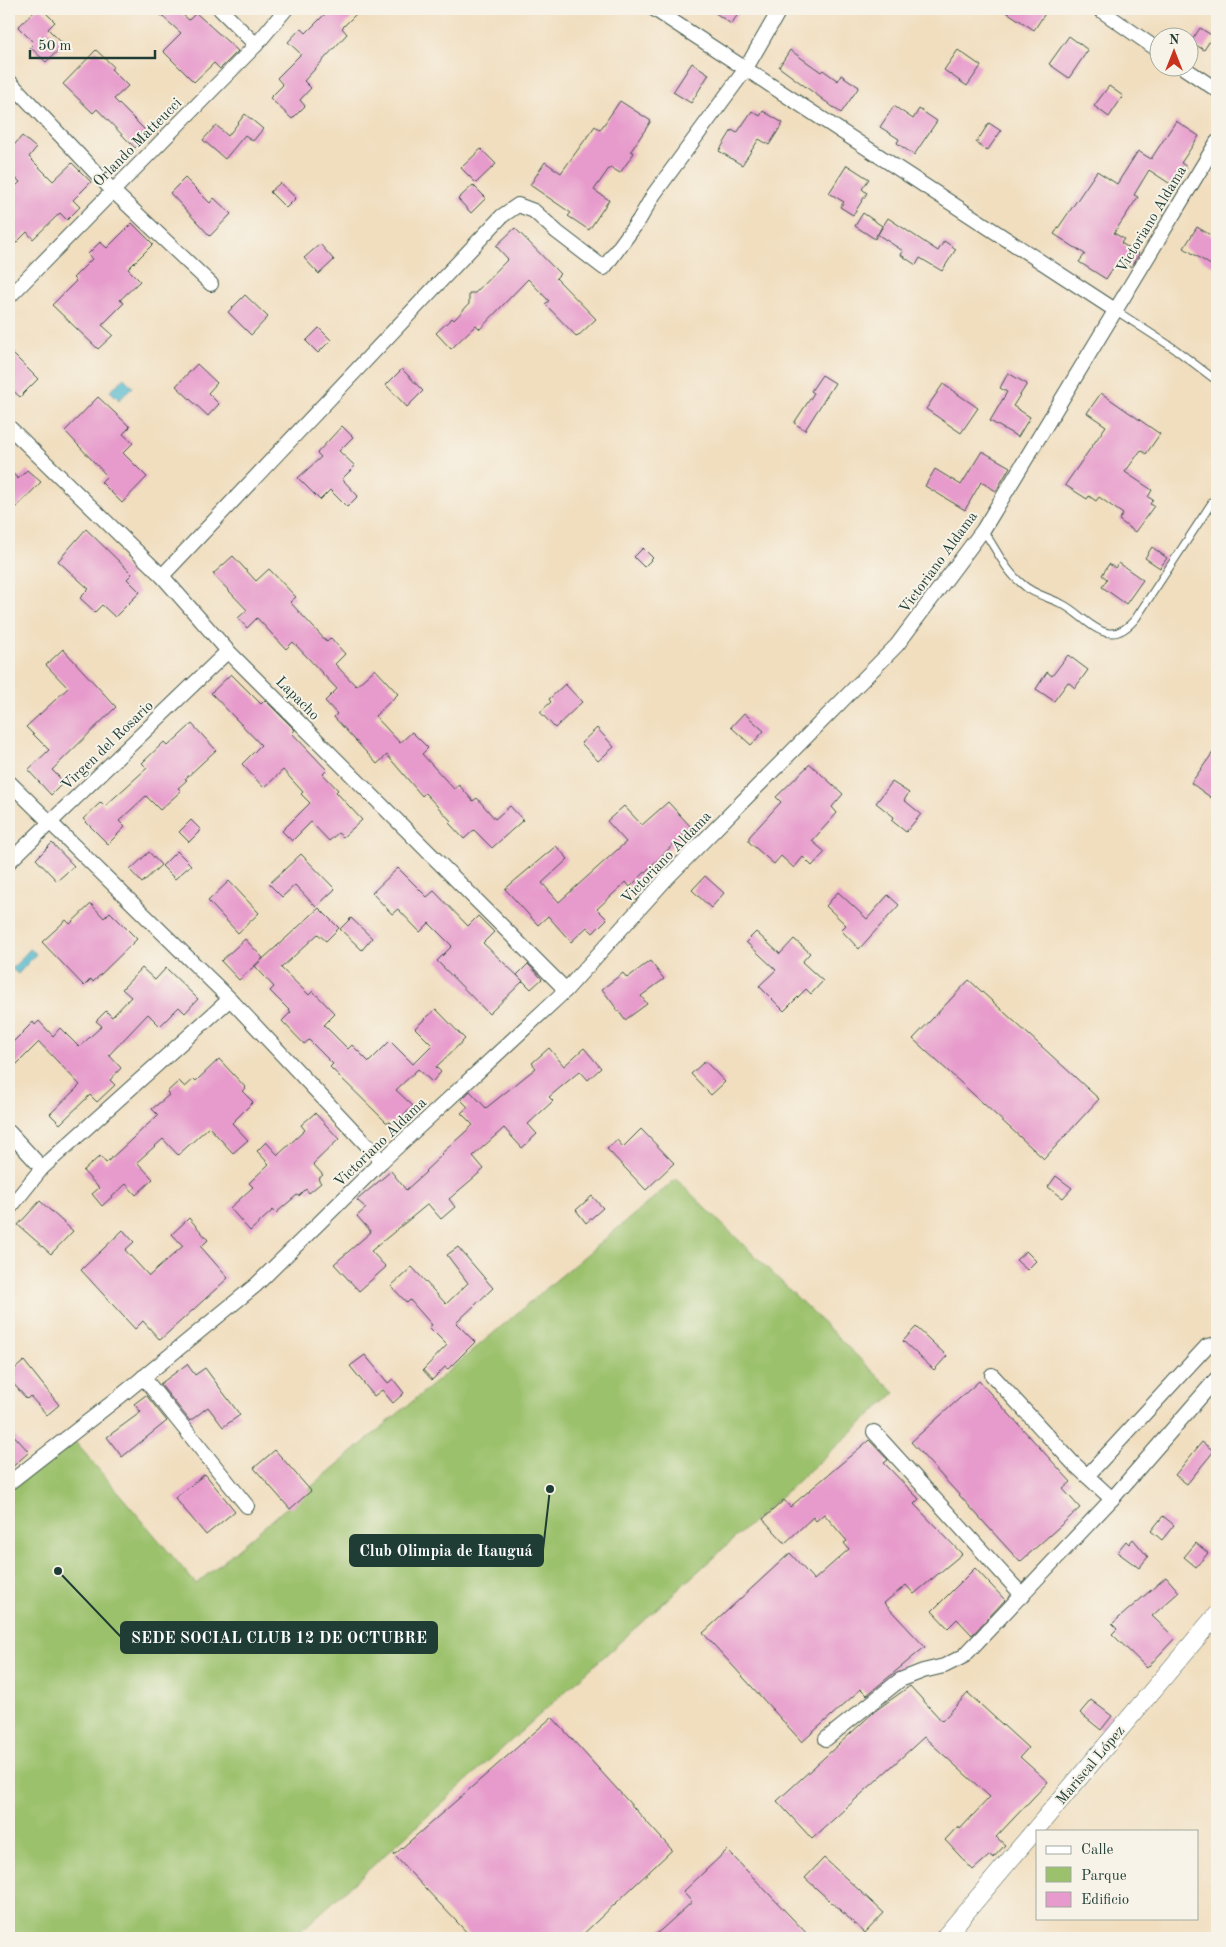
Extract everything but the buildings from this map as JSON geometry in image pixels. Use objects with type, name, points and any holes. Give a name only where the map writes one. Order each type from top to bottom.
[{"type":"street","points":[[220,9],[256,45]]},
{"type":"street","name":"Orlando Matteucci","points":[[9,297],[256,45],[286,9]]},
{"type":"street","points":[[654,9],[1115,310]]},
{"type":"street","points":[[162,576],[502,216],[518,205],[534,211],[557,232],[604,268],[654,194],[745,70],[780,9]]},
{"type":"street","points":[[1099,9],[1148,43]]},
{"type":"street","points":[[1198,77],[1217,90]]},
{"type":"street","points":[[9,81],[112,190],[211,284]]},
{"type":"street","name":"Victoriano Aldama","points":[[9,1483],[256,1285],[382,1161],[566,990],[667,878],[897,645],[983,530],[1217,142]]},
{"type":"street","name":"Lapacho","points":[[9,427],[162,576],[228,651],[566,990]]},
{"type":"street","name":"Virgen del Rosario","points":[[9,862],[228,651]]},
{"type":"street","points":[[9,782],[230,999],[382,1161]]},
{"type":"street","points":[[9,1210],[42,1168],[230,999]]},
{"type":"street","points":[[9,1132],[42,1168]]},
{"type":"street","points":[[1087,1476],[1207,1346],[1217,1344]]},
{"type":"street","points":[[992,1374],[1087,1476],[1112,1499]]},
{"type":"street","points":[[143,1377],[248,1506]]},
{"type":"street","points":[[826,1738],[900,1680],[923,1671],[944,1666],[964,1656],[1112,1499],[1217,1378]]},
{"type":"street","points":[[874,1432],[1022,1596]]},
{"type":"street","name":"Mariscal López","points":[[944,1938],[1217,1614]]},
{"type":"lane","points":[[1115,310],[1175,348],[1217,382]]},
{"type":"lane","points":[[983,530],[1021,584],[1064,604],[1099,630],[1113,633],[1128,626],[1136,618],[1217,495]]},
{"type":"green space","points":[[676,1179],[895,1393],[293,1938],[9,1938],[9,1487],[71,1437],[196,1584]]},
{"type":"water","points":[[124,378],[133,387],[119,400],[110,391]]},
{"type":"water","points":[[30,949],[36,954],[18,974],[12,969]]},
{"type":"place","name":"Club Olimpia de Itauguá","points":[[550,1489]]},
{"type":"place","name":"SEDE SOCIAL CLUB 12 DE OCTUBRE","points":[[58,1571]]}]
